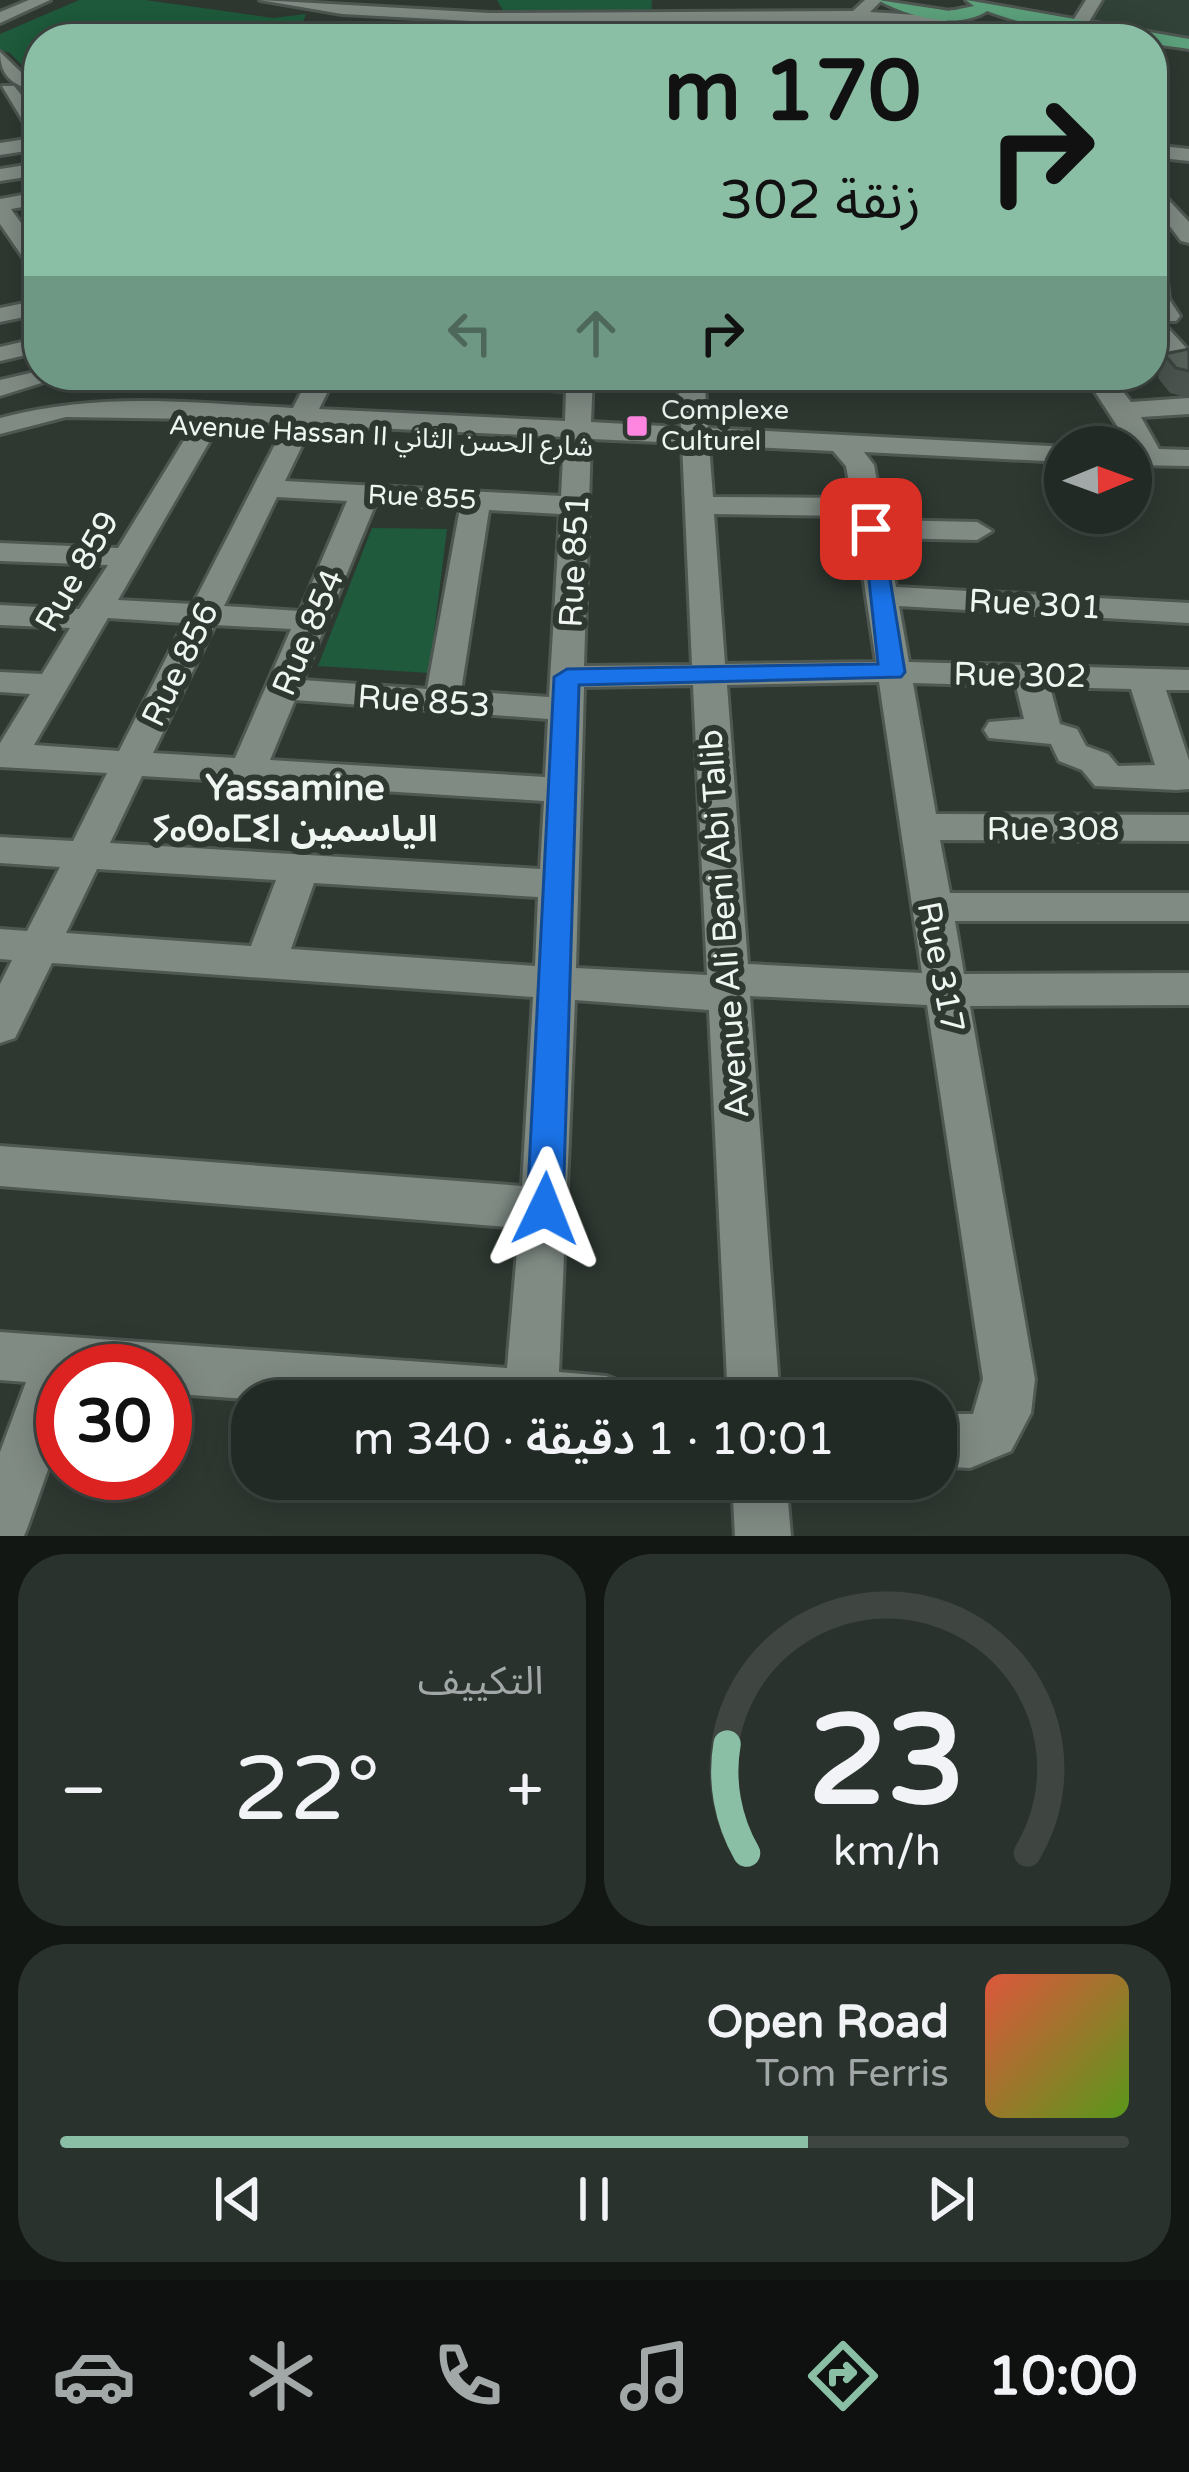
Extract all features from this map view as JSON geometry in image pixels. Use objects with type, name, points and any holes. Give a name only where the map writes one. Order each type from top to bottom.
[{"type":"main road","points":[[886,0],[987,24]]},
{"type":"main road","points":[[956,15],[979,3],[1053,24]]},
{"type":"street","points":[[0,18],[42,0]]},
{"type":"street","points":[[268,0],[934,21],[956,15]]},
{"type":"street","points":[[857,16],[874,0]]},
{"type":"street","points":[[4,76],[24,110]]},
{"type":"street","points":[[1,143],[19,172]]},
{"type":"street","points":[[0,207],[19,236]]},
{"type":"street","points":[[1167,216],[1189,238]]},
{"type":"street","points":[[1167,327],[1179,357],[1189,359]]},
{"type":"street","name":"Rue 856","points":[[0,1026],[20,946],[86,856],[315,390]]},
{"type":"street","name":"Rue 851","points":[[532,1380],[545,1209],[580,390]]},
{"type":"street","name":"Avenue Ali Beni Abi Talib","points":[[691,390],[753,1380]]},
{"type":"street","points":[[1109,390],[1129,426]]},
{"type":"street","name":"Avenue Hassan II شارع الحسن الثاني","points":[[0,426],[92,406],[851,457],[908,448],[1044,453]]},
{"type":"street","points":[[1124,410],[1189,406]]},
{"type":"street","name":"Avenue Hassan II شارع الحسن الثاني","points":[[0,442],[91,420],[206,425],[299,422]]},
{"type":"street","name":"Rue 859","points":[[5,755],[206,425]]},
{"type":"street","points":[[851,457],[979,468]]},
{"type":"street","name":"Rue 317","points":[[851,457],[869,518],[929,907],[950,990],[1009,1378],[1001,1426],[988,1437],[957,1443]]},
{"type":"street","points":[[1152,457],[1189,458]]},
{"type":"street","name":"Rue 855","points":[[266,488],[577,506]]},
{"type":"street","name":"Rue 854","points":[[248,770],[365,494]]},
{"type":"street","points":[[442,703],[476,500]]},
{"type":"street","points":[[695,505],[869,518],[977,532]]},
{"type":"street","points":[[0,552],[124,557]]},
{"type":"street","name":"Rue 301","points":[[882,596],[1189,613]]},
{"type":"street","points":[[0,614],[204,614],[311,621]]},
{"type":"street","points":[[1030,672],[1044,731]]},
{"type":"street","name":"Rue 302","points":[[706,676],[1030,672],[1189,680]]},
{"type":"street","name":"Rue 853","points":[[284,689],[442,703],[706,676]]},
{"type":"street","points":[[1108,778],[1183,777],[1145,678]]},
{"type":"street","points":[[0,682],[51,685]]},
{"type":"street","points":[[1001,730],[1044,731],[1065,737],[1072,753],[1095,762],[1108,778],[1121,828]]},
{"type":"street","points":[[5,755],[560,790]]},
{"type":"street","name":"Rue 308","points":[[917,827],[1189,828]]},
{"type":"street","points":[[0,850],[557,884]]},
{"type":"street","points":[[266,962],[300,869]]},
{"type":"street","points":[[929,907],[1189,907]]},
{"type":"street","points":[[20,946],[553,984],[1189,989]]},
{"type":"street","points":[[0,1166],[545,1209]]},
{"type":"street","points":[[0,1356],[36,1361]]},
{"type":"street","points":[[192,1372],[319,1380]]},
{"type":"street","points":[[0,1526],[36,1427]]},
{"type":"street","points":[[760,1500],[763,1536]]},
{"type":"shaded area","points":[[1105,0],[1189,0],[1189,38],[1167,35],[1167,24],[1095,24],[1091,18]]},
{"type":"green space","points":[[79,0],[145,0],[273,18],[306,14],[302,24],[24,24],[24,67],[0,50],[0,34]]},
{"type":"green space","points":[[497,0],[652,0],[651,15],[505,14]]},
{"type":"green space","points":[[415,18],[687,22],[686,24],[416,24]]},
{"type":"green space","points":[[372,528],[447,529],[429,673],[318,666]]},
{"type":"building","points":[[1189,349],[1189,371],[1176,368],[1167,353]]},
{"type":"place","name":"Complexe Culturel","points":[[637,426]]},
{"type":"district","name":"Yassamine ⵢⴰⵙⴰⵎⵉⵏ الياسمين","points":[[295,808]]},
{"type":"route","points":[[545,1209],[567,677],[892,672],[871,529]]}]
